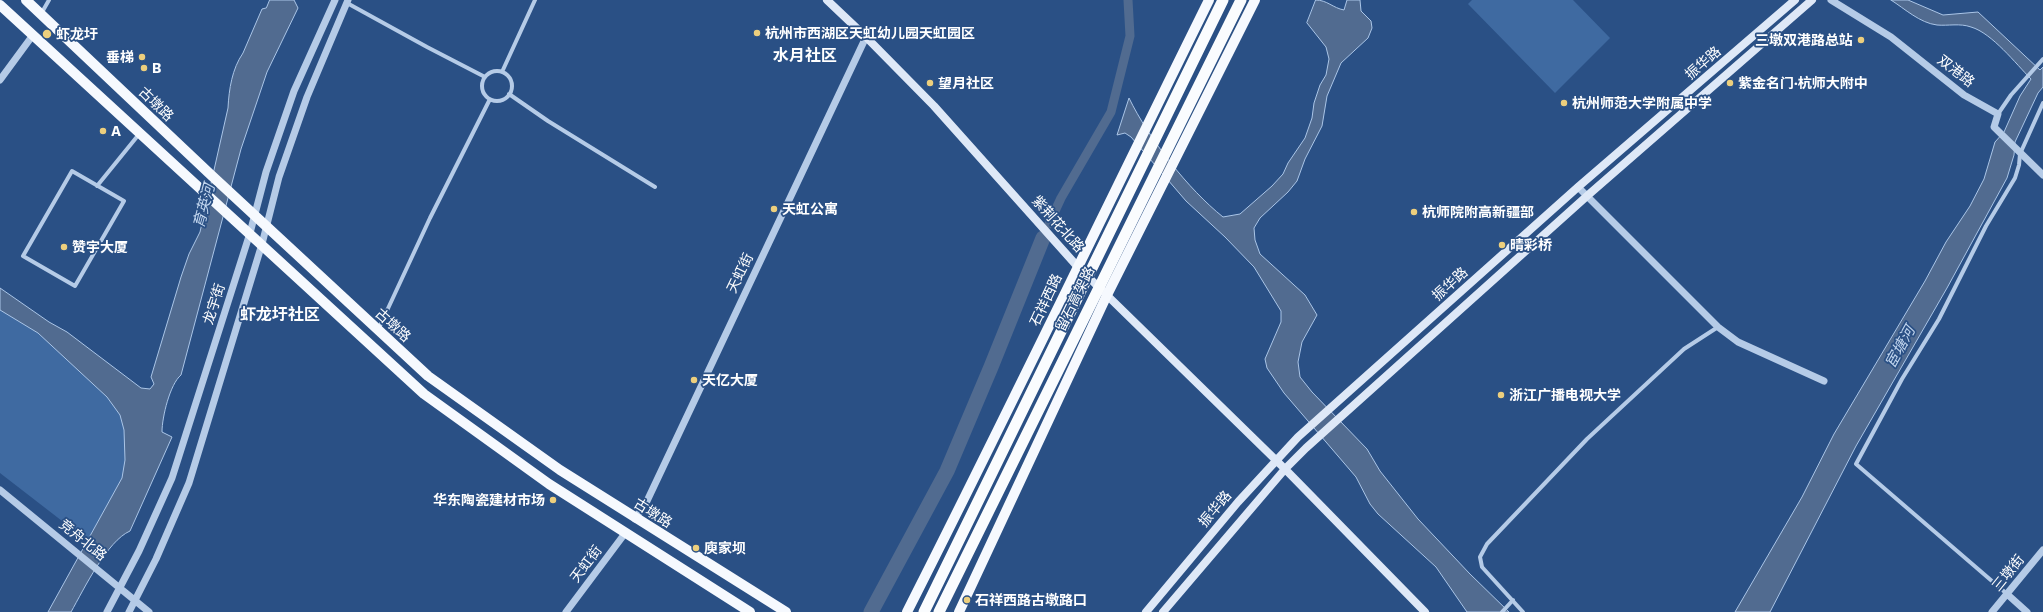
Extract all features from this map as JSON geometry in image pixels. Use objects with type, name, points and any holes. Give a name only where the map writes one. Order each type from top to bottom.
[{"type":"highway","name":"留石高架路","points":[[924,612],[1223,0]]},
{"type":"highway","name":"留石高架路","points":[[939,612],[1241,0]]},
{"type":"main road","name":"古墩路","points":[[26,0],[210,174],[428,376],[530,449],[635,519],[786,612]]},
{"type":"main road","name":"紫荆花北路","points":[[827,0],[934,106],[1077,266],[1285,469],[1425,612]]},
{"type":"main road","name":"石祥西路","points":[[907,612],[1008,413],[1077,266],[1209,0]]},
{"type":"main road","points":[[959,612],[1107,295],[1255,0]]},
{"type":"main road","name":"振华路","points":[[1146,612],[1238,502],[1275,460],[1298,437],[1578,187],[1796,0]]},
{"type":"main road","name":"振华路","points":[[1163,612],[1285,469],[1306,448],[1587,196],[1812,0]]},
{"type":"main road","points":[[0,5],[206,192],[424,394],[550,484],[750,612]]},
{"type":"street","points":[[41,14],[49,0]]},
{"type":"street","name":"龙宇街","points":[[107,612],[139,551],[172,478],[250,233],[266,172],[294,91],[335,0]]},
{"type":"street","points":[[502,72],[535,0]]},
{"type":"street","name":"双港路","points":[[1831,0],[1891,37],[1964,95],[1998,114]]},
{"type":"street","points":[[347,1],[427,47],[485,77]]},
{"type":"street","name":"龙宇街","points":[[129,612],[156,559],[189,483],[262,244],[279,177],[307,97],[347,1]]},
{"type":"street","points":[[0,80],[33,35]]},
{"type":"street","name":"天虹街","points":[[635,519],[647,501],[866,37]]},
{"type":"street","points":[[2043,59],[2011,95],[1998,114],[1994,127],[2043,175]]},
{"type":"street","points":[[493,72],[502,72],[511,82],[509,94],[502,99],[490,99],[483,91],[482,86],[485,77],[493,72]]},
{"type":"street","points":[[509,94],[548,121],[655,187]]},
{"type":"street","points":[[378,330],[430,218],[490,99]]},
{"type":"street","points":[[2027,612],[1856,464],[1902,379],[1939,319],[1986,226],[2015,178],[2019,165],[2019,153],[2043,103]]},
{"type":"street","points":[[97,186],[140,133]]},
{"type":"street","points":[[72,171],[97,186],[124,201],[75,286],[23,256],[72,171]]},
{"type":"street","points":[[1578,187],[1718,327],[1738,342],[1824,381]]},
{"type":"street","points":[[1523,612],[1482,567],[1480,557],[1486,544],[1587,438],[1684,349],[1718,327]]},
{"type":"street","name":"竞舟北路","points":[[0,490],[149,612]]},
{"type":"street","name":"天虹街","points":[[566,612],[626,532]]},
{"type":"street","name":"三墩街","points":[[1992,612],[2043,550]]},
{"type":"street","points":[[1502,612],[1513,600]]},
{"type":"shaded area","points":[[1472,0],[1573,0],[1610,38],[1555,93],[1468,4]]},
{"type":"shaded area","points":[[0,300],[153,421],[97,548],[0,473]]},
{"type":"water","points":[[270,0],[294,0],[298,8],[267,72],[241,149],[181,375],[177,379],[170,393],[163,418],[162,432],[172,437],[130,531],[121,536],[105,555],[89,579],[71,612],[48,612],[122,478],[125,460],[124,430],[120,415],[107,397],[38,333],[0,310],[0,288],[49,322],[67,332],[141,388],[150,389],[154,384],[151,377],[181,277],[189,254],[200,232],[228,108],[230,86],[234,72],[262,9],[266,8]]},
{"type":"water","points":[[1316,0],[1323,1],[1344,10],[1347,0],[1360,0],[1361,11],[1371,21],[1372,28],[1368,38],[1341,63],[1327,96],[1322,126],[1305,159],[1297,181],[1288,192],[1260,218],[1254,228],[1255,240],[1260,254],[1305,295],[1317,315],[1302,342],[1298,362],[1300,377],[1312,392],[1367,449],[1380,471],[1418,519],[1470,574],[1509,612],[1467,612],[1436,567],[1378,514],[1370,504],[1356,477],[1284,393],[1267,368],[1265,359],[1281,322],[1281,311],[1254,267],[1225,237],[1186,201],[1131,137],[1125,133],[1117,135],[1129,98],[1137,114],[1158,146],[1196,192],[1223,217],[1240,214],[1272,186],[1283,174],[1288,163],[1305,138],[1312,118],[1314,103],[1320,85],[1326,75],[1329,59],[1326,47],[1307,23]]},
{"type":"water","name":"宦塘河","points":[[1891,0],[1908,0],[1943,15],[1978,12],[2040,70],[2043,67],[2043,87],[2038,93],[2015,142],[2014,155],[2007,178],[1947,288],[1856,446],[1770,612],[1735,612],[1802,497],[1834,434],[1925,281],[1946,242],[1970,206],[1984,179],[1995,142],[2004,132],[2020,96],[2031,79],[1995,42],[1979,30],[1963,25],[1937,25],[1925,22]]},
{"type":"waterway","points":[[1049,224],[1061,198],[1111,112],[1130,36],[1128,0]]},
{"type":"waterway","points":[[871,612],[947,471],[1043,238]]},
{"type":"place","name":"杭州市西湖区天虹幼儿园天虹园区","points":[[757,33]]},
{"type":"place","name":"虾龙圩","points":[[47,34]]},
{"type":"place","name":"三墩双港路总站","points":[[1861,40]]},
{"type":"place","name":"垂梯","points":[[142,57]]},
{"type":"place","name":"B","points":[[144,68]]},
{"type":"place","name":"望月社区","points":[[930,83]]},
{"type":"place","name":"紫金名门·杭师大附中","points":[[1730,83]]},
{"type":"place","name":"杭州师范大学附属中学","points":[[1564,103]]},
{"type":"place","name":"A","points":[[103,131]]},
{"type":"place","name":"天虹公寓","points":[[774,209]]},
{"type":"place","name":"杭师院附高新疆部","points":[[1414,212]]},
{"type":"place","name":"晴彩桥","points":[[1502,245]]},
{"type":"place","name":"赞宇大厦","points":[[64,247]]},
{"type":"place","name":"天亿大厦","points":[[694,380]]},
{"type":"place","name":"浙江广播电视大学","points":[[1501,395]]},
{"type":"place","name":"华东陶瓷建材市场","points":[[553,500]]},
{"type":"place","name":"庾家坝","points":[[696,548]]},
{"type":"place","name":"石祥西路古墩路口","points":[[967,600]]},
{"type":"district","name":"水月社区","points":[[805,56]]},
{"type":"district","name":"虾龙圩社区","points":[[280,315]]},
{"type":"water label","name":"育英河","points":[[204,206]]}]
